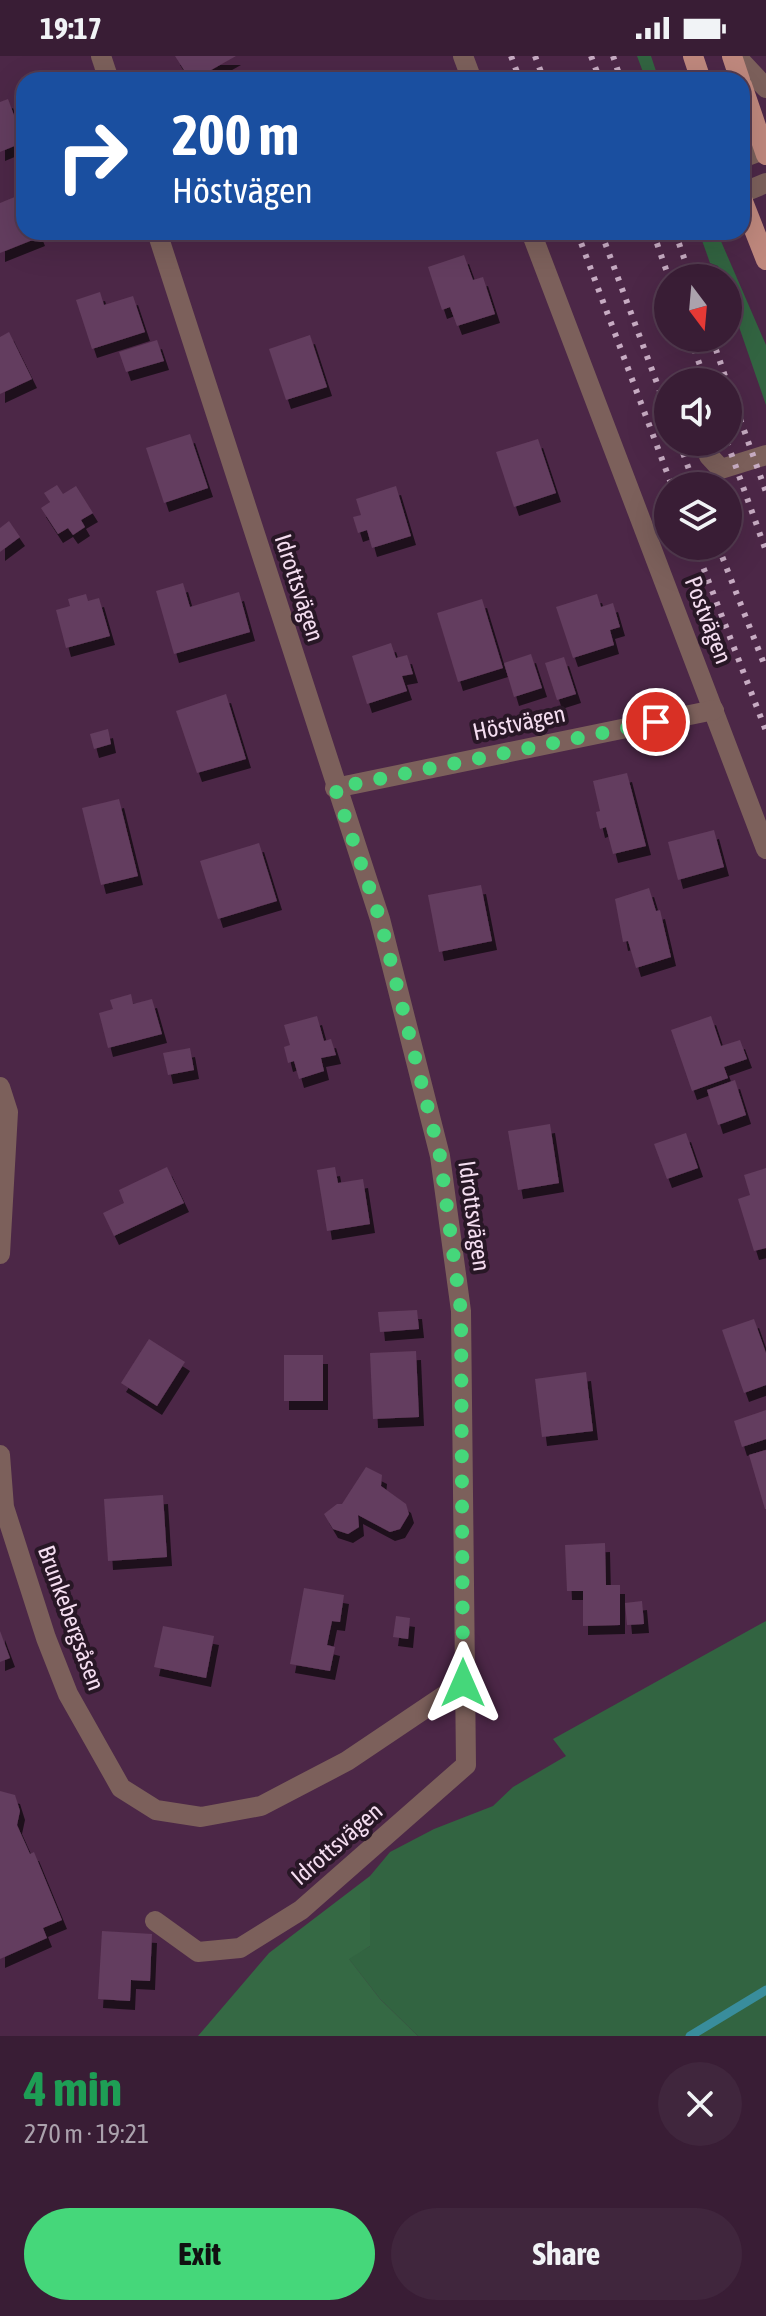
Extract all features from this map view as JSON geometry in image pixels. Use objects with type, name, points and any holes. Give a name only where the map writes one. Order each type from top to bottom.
[{"type":"main road","points":[[750,108],[765,151]]},
{"type":"main road","points":[[750,217],[766,260]]},
{"type":"street","points":[[734,56],[766,88]]},
{"type":"street","name":"Idrottsvägen","points":[[155,1921],[198,1952],[240,1948],[301,1910],[466,1765],[461,1311],[440,1156],[380,919],[160,240]]},
{"type":"street","name":"Postvägen","points":[[534,240],[766,849]]},
{"type":"street","points":[[709,456],[721,469],[766,455]]},
{"type":"street","name":"Höstvägen","points":[[335,788],[714,710]]},
{"type":"street","points":[[0,1087],[8,1112],[0,1254]]},
{"type":"street","name":"Brunkebergsåsen","points":[[0,1455],[4,1507],[46,1638],[68,1694],[121,1788],[156,1810],[201,1817],[261,1806],[347,1761],[463,1683]]},
{"type":"green space","points":[[637,56],[651,56],[656,72],[643,72]]},
{"type":"green space","points":[[702,240],[720,240],[731,264],[713,264]]},
{"type":"green space","points":[[742,290],[766,345],[766,405],[742,336]]},
{"type":"green space","points":[[766,1621],[766,2036],[418,2036],[380,1999],[348,1958],[370,1946],[370,1876],[390,1852],[434,1829],[493,1806],[513,1787],[566,1756],[553,1739]]},
{"type":"green space","points":[[370,1876],[370,1946],[349,1959],[380,1999],[418,2036],[198,2036],[269,1953]]},
{"type":"building","points":[[175,56],[236,56],[208,72],[181,72],[184,70]]},
{"type":"building","points":[[8,99],[16,120],[16,145],[0,152],[0,102]]},
{"type":"building","points":[[16,196],[16,240],[32,240],[0,253],[0,203]]},
{"type":"building","points":[[464,255],[473,280],[483,277],[495,314],[457,326],[450,307],[442,310],[428,267]]},
{"type":"building","points":[[100,292],[104,305],[133,296],[145,332],[92,349],[76,300]]},
{"type":"building","points":[[9,332],[32,379],[0,394],[0,337]]},
{"type":"building","points":[[310,335],[327,387],[286,400],[269,349]]},
{"type":"building","points":[[157,340],[164,361],[126,372],[119,352]]},
{"type":"building","points":[[190,434],[208,488],[164,503],[146,448]]},
{"type":"building","points":[[538,439],[556,493],[514,507],[496,452]]},
{"type":"building","points":[[57,485],[63,494],[76,486],[93,513],[81,520],[85,527],[73,535],[68,528],[58,534],[41,508],[50,502],[44,493]]},
{"type":"building","points":[[396,486],[411,536],[372,548],[367,530],[358,533],[353,517],[361,515],[356,499]]},
{"type":"building","points":[[9,521],[20,537],[0,552],[0,528]]},
{"type":"building","points":[[183,583],[190,607],[239,592],[250,632],[174,654],[156,591]]},
{"type":"building","points":[[86,594],[88,601],[99,598],[110,636],[66,648],[56,610],[70,606],[68,599]]},
{"type":"building","points":[[597,594],[601,607],[613,603],[620,627],[610,630],[614,645],[573,658],[556,607]]},
{"type":"building","points":[[482,599],[503,668],[458,682],[437,613]]},
{"type":"building","points":[[391,643],[396,658],[407,655],[413,674],[402,676],[407,691],[367,704],[352,656]]},
{"type":"building","points":[[531,654],[542,688],[514,697],[504,663]]},
{"type":"building","points":[[564,657],[576,694],[557,700],[545,663]]},
{"type":"building","points":[[226,694],[246,759],[197,773],[176,711]]},
{"type":"building","points":[[108,729],[111,744],[94,749],[90,734]]},
{"type":"building","points":[[627,773],[646,846],[613,854],[606,827],[600,829],[596,812],[600,811],[593,781]]},
{"type":"building","points":[[119,799],[138,876],[101,885],[82,808]]},
{"type":"building","points":[[714,830],[724,867],[678,880],[668,842]]},
{"type":"building","points":[[259,843],[277,901],[218,919],[200,861]]},
{"type":"building","points":[[481,885],[492,941],[439,952],[428,895]]},
{"type":"building","points":[[649,888],[656,911],[660,910],[671,957],[636,968],[628,941],[623,942],[615,899]]},
{"type":"building","points":[[131,994],[133,1004],[152,999],[162,1034],[108,1048],[99,1013],[113,1009],[110,1000]]},
{"type":"building","points":[[317,1016],[324,1041],[331,1039],[336,1055],[321,1058],[324,1071],[299,1079],[294,1061],[288,1063],[284,1047],[290,1045],[284,1025]]},
{"type":"building","points":[[711,1016],[721,1046],[740,1040],[747,1059],[724,1067],[728,1078],[692,1091],[671,1030]]},
{"type":"building","points":[[190,1048],[194,1070],[168,1075],[163,1053]]},
{"type":"building","points":[[735,1080],[746,1115],[718,1125],[707,1090]]},
{"type":"building","points":[[550,1124],[559,1183],[518,1190],[508,1131]]},
{"type":"building","points":[[686,1133],[698,1168],[667,1179],[654,1144]]},
{"type":"building","points":[[167,1167],[184,1203],[114,1236],[103,1213],[124,1203],[119,1190]]},
{"type":"building","points":[[335,1167],[338,1183],[363,1179],[370,1224],[327,1231],[317,1170]]},
{"type":"building","points":[[766,1168],[766,1248],[754,1251],[738,1199],[750,1195],[744,1175]]},
{"type":"building","points":[[417,1310],[419,1329],[380,1332],[378,1312]]},
{"type":"building","points":[[754,1319],[766,1353],[766,1385],[744,1393],[722,1330]]},
{"type":"building","points":[[149,1339],[185,1362],[157,1406],[121,1383]]},
{"type":"building","points":[[416,1351],[419,1417],[373,1419],[370,1353]]},
{"type":"building","points":[[284,1355],[323,1355],[323,1401],[284,1401]]},
{"type":"building","points":[[586,1372],[593,1431],[542,1437],[535,1379]]},
{"type":"building","points":[[766,1410],[766,1439],[742,1447],[734,1421]]},
{"type":"building","points":[[766,1450],[766,1509],[765,1509],[749,1455]]},
{"type":"building","points":[[366,1467],[382,1475],[381,1486],[406,1504],[409,1514],[400,1529],[390,1532],[358,1515],[359,1527],[348,1534],[333,1529],[324,1514],[337,1504],[342,1504]]},
{"type":"building","points":[[163,1495],[167,1557],[108,1561],[104,1499]]},
{"type":"building","points":[[605,1543],[606,1585],[620,1585],[620,1625],[583,1626],[583,1591],[567,1591],[565,1545]]},
{"type":"building","points":[[304,1588],[344,1595],[340,1622],[332,1621],[327,1645],[335,1647],[330,1671],[290,1664]]},
{"type":"building","points":[[642,1601],[644,1624],[627,1625],[625,1603]]},
{"type":"building","points":[[396,1616],[410,1618],[408,1639],[393,1637]]},
{"type":"building","points":[[163,1626],[214,1636],[206,1678],[154,1667]]},
{"type":"building","points":[[0,1631],[10,1658],[0,1662]]},
{"type":"building","points":[[0,1791],[15,1795],[20,1811],[17,1825],[30,1854],[34,1852],[62,1920],[43,1928],[47,1938],[0,1959]]},
{"type":"building","points":[[102,1931],[152,1934],[150,1981],[131,1980],[130,2001],[98,1999]]},
{"type":"waterway","points":[[690,2036],[766,1990]]},
{"type":"railway","points":[[511,56],[517,72]]},
{"type":"railway","points":[[535,56],[541,72]]},
{"type":"railway","points":[[591,56],[597,72]]},
{"type":"railway","points":[[613,56],[618,72]]},
{"type":"railway","points":[[580,240],[667,472]]},
{"type":"railway","points":[[604,240],[654,375]]},
{"type":"railway","points":[[656,240],[664,264]]},
{"type":"railway","points":[[678,240],[686,264]]},
{"type":"railway","points":[[695,352],[701,368]]},
{"type":"railway","points":[[717,352],[722,368]]},
{"type":"railway","points":[[742,424],[766,492]]},
{"type":"railway","points":[[684,456],[690,472]]},
{"type":"railway","points":[[732,456],[766,551]]},
{"type":"railway","points":[[700,560],[766,731]]},
{"type":"railway","points":[[723,560],[766,669]]},
{"type":"route","points":[[463,1683],[461,1311],[440,1156],[380,919],[335,788],[656,722]]}]
